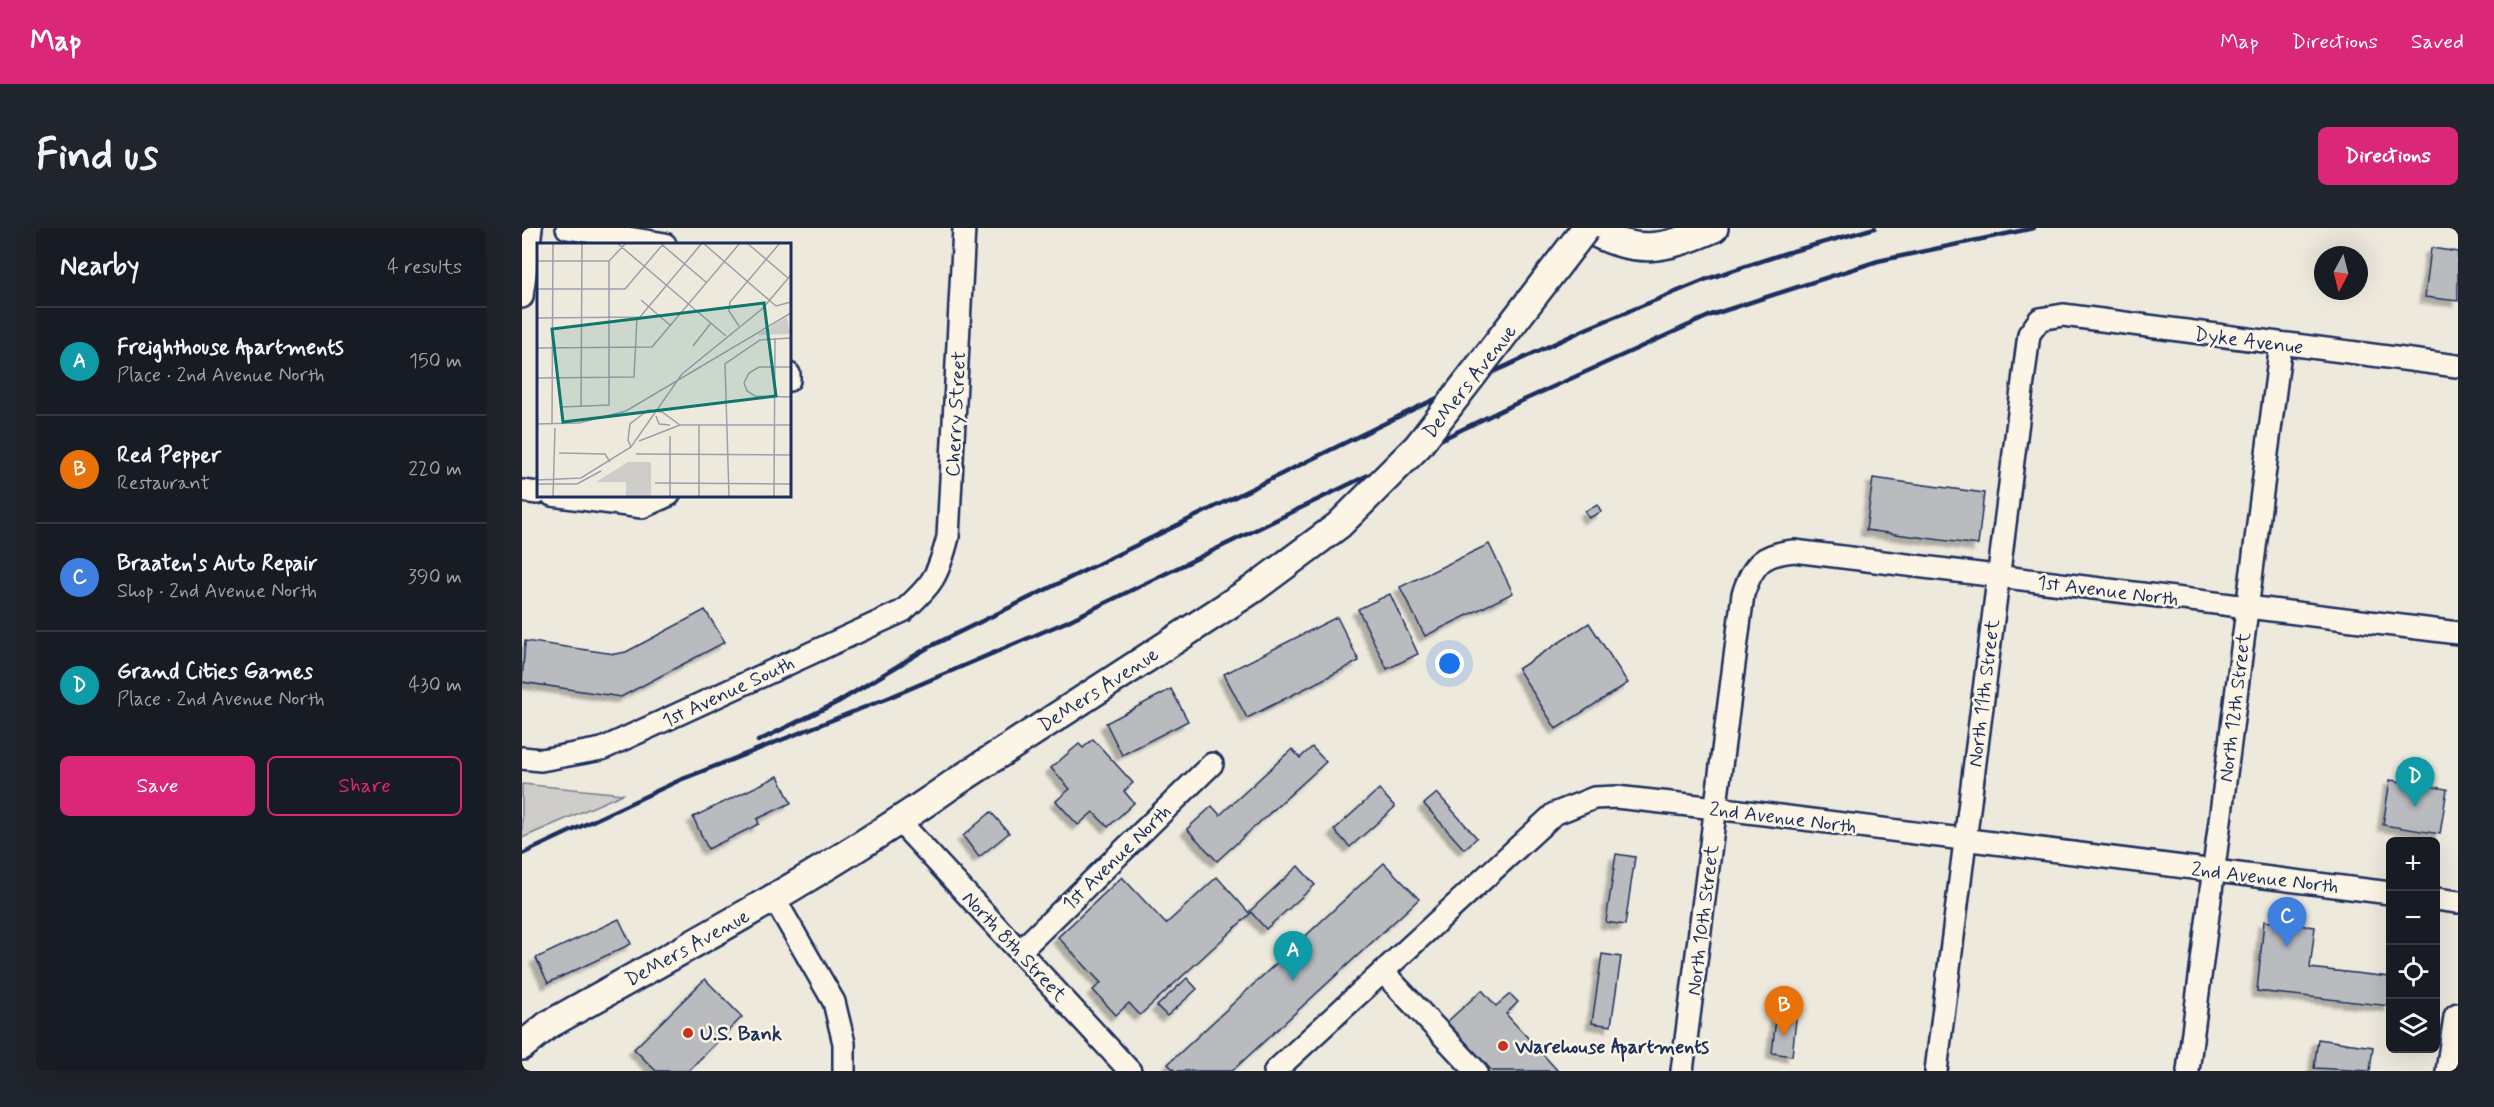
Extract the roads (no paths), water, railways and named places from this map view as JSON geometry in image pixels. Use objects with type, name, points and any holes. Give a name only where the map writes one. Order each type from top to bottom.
[{"type":"main road","points":[[1586,228],[1613,243],[1650,248],[1679,243],[1714,228]]},
{"type":"main road","name":"DeMers Avenue","points":[[522,1046],[548,1025],[774,898],[900,822],[953,784],[1252,589],[1340,525],[1419,446],[1586,228]]},
{"type":"main road","points":[[2450,1071],[2458,1017]]},
{"type":"street","points":[[522,297],[531,228]]},
{"type":"street","points":[[567,228],[659,243]]},
{"type":"street","name":"Cherry Street","points":[[924,593],[939,573],[948,537],[964,228]]},
{"type":"street","name":"Dyke Avenue","points":[[2040,319],[2062,315],[2457,366]]},
{"type":"street","name":"North 11th Street","points":[[1936,1071],[2029,334],[2040,319]]},
{"type":"street","name":"North 12th Street","points":[[2188,1071],[2281,344]]},
{"type":"street","points":[[522,491],[537,493]]},
{"type":"street","points":[[560,496],[642,507],[667,496]]},
{"type":"street","name":"1st Avenue North","points":[[1761,561],[1775,552],[1794,550],[2458,633]]},
{"type":"street","name":"North 10th Street","points":[[1682,1071],[1743,594],[1749,574],[1761,561]]},
{"type":"street","name":"1st Avenue South","points":[[522,758],[541,760],[602,749],[903,611],[924,593]]},
{"type":"street","name":"1st Avenue North","points":[[1020,951],[1212,764]]},
{"type":"street","name":"2nd Avenue North","points":[[1275,1071],[1554,814],[1574,804],[1594,798],[1616,797],[1716,808],[2386,892]]},
{"type":"street","name":"North 8th Street","points":[[900,822],[1130,1071]]},
{"type":"street","points":[[774,898],[834,1002],[844,1043],[844,1071]]},
{"type":"street","points":[[2440,900],[2458,902]]},
{"type":"street","points":[[1383,972],[1476,1071]]},
{"type":"railway","points":[[758,741],[838,702],[929,647],[1416,408],[1588,328],[1707,279],[1786,253],[1875,228]]},
{"type":"railway","points":[[522,854],[680,780],[888,698],[1066,622],[1504,409],[1711,315],[1878,261],[2034,228]]},
{"type":"place","name":"Grand Cities Games","points":[[2415,807]]},
{"type":"place","name":"Braaten's Auto Repair","points":[[2287,947]]},
{"type":"place","name":"Freighthouse Apartments","points":[[1293,981]]},
{"type":"place","name":"U.S. Bank","points":[[688,1033]]},
{"type":"place","name":"Red Pepper","points":[[1784,1036]]},
{"type":"place","name":"Warehouse Apartments","points":[[1503,1046]]}]
